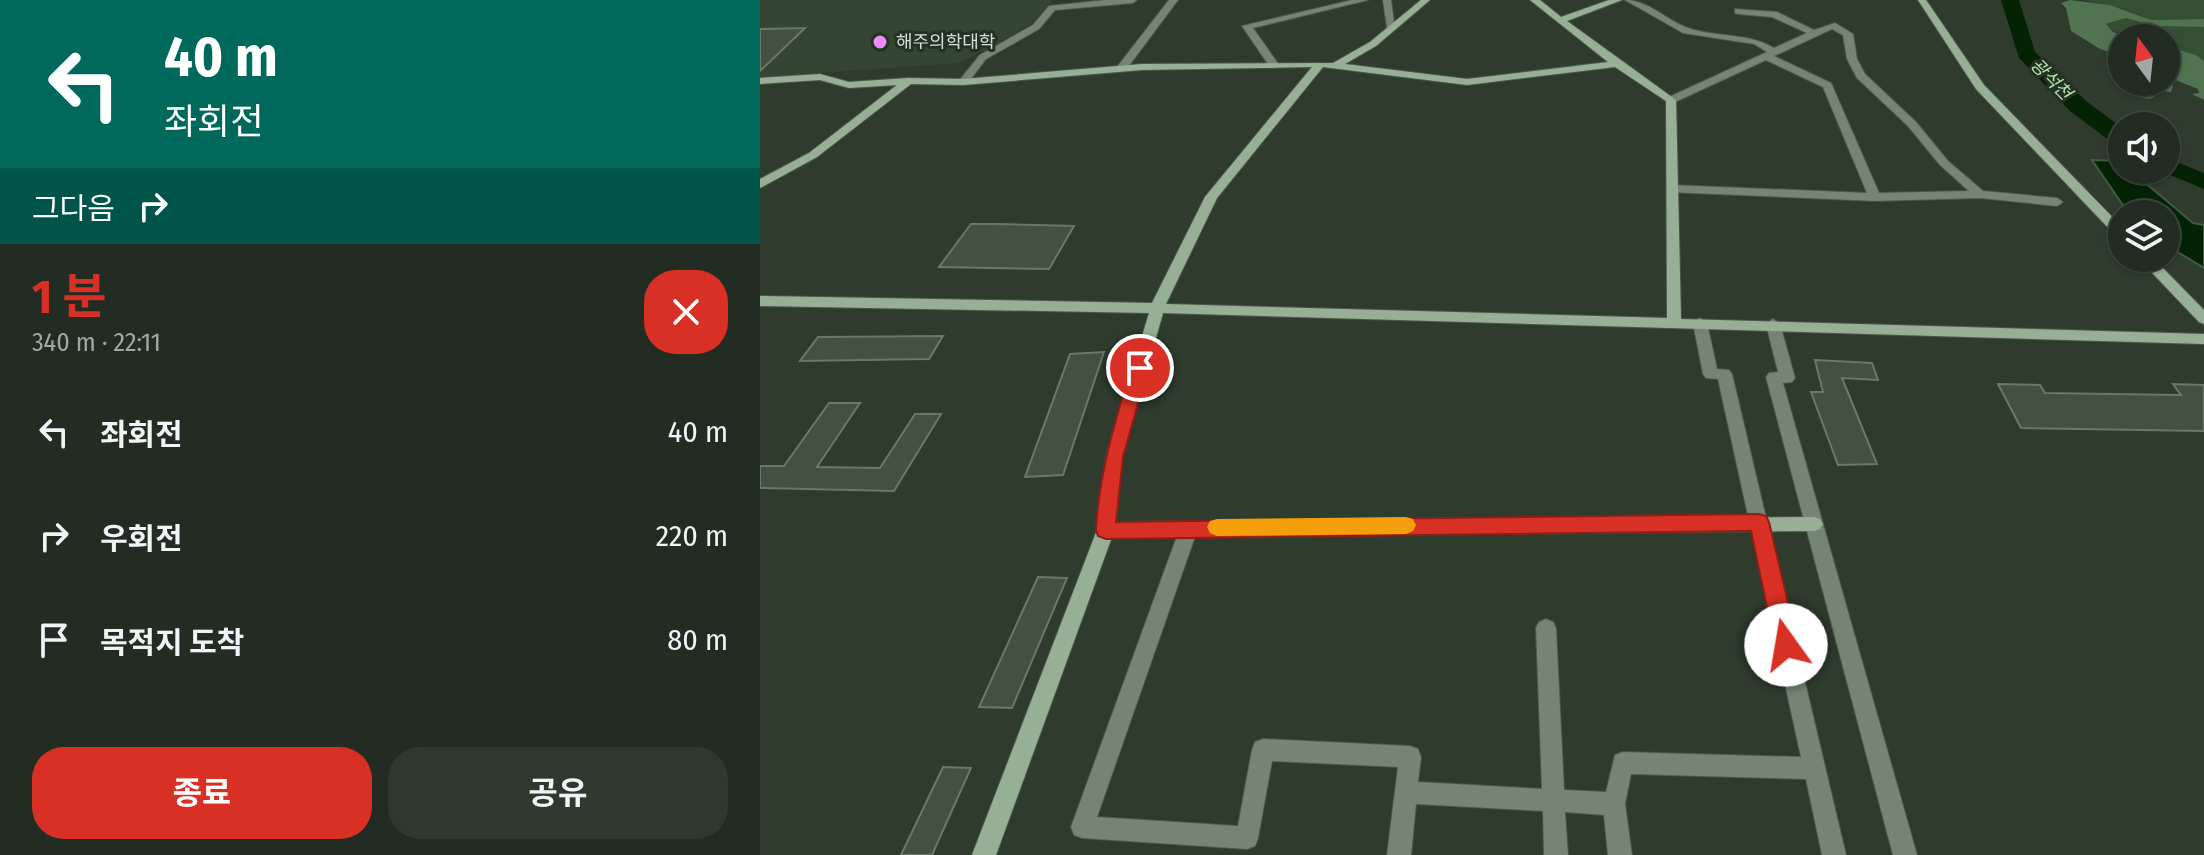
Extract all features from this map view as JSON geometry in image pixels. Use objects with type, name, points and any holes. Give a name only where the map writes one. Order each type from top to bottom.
[{"type":"street","points":[[963,82],[983,57],[1036,27],[1052,8],[1133,0]]},
{"type":"street","points":[[1121,69],[1174,0]]},
{"type":"street","points":[[1274,65],[1247,26],[1364,0]]},
{"type":"street","points":[[1387,0],[1392,28]]},
{"type":"street","points":[[984,855],[1106,530],[1108,488],[1114,457],[1157,308],[1211,197],[1327,65],[1373,44],[1426,0]]},
{"type":"street","points":[[1534,0],[1617,64],[1671,100]]},
{"type":"street","points":[[1560,20],[1618,0]]},
{"type":"street","points":[[1629,0],[1686,31],[1757,42],[1770,54],[1827,85],[1875,197]]},
{"type":"street","points":[[1774,14],[1776,0]]},
{"type":"street","points":[[1922,0],[1980,87],[2108,220]]},
{"type":"street","points":[[1738,11],[1774,14],[1814,33]]},
{"type":"street","points":[[1671,100],[1832,25],[1848,34],[1852,59],[1861,76],[1883,94],[1944,163],[1980,194]]},
{"type":"street","points":[[760,81],[820,77],[849,85],[908,81],[963,82],[1121,69],[1327,65],[1467,82],[1617,64]]},
{"type":"street","points":[[760,184],[813,155],[908,81]]},
{"type":"street","points":[[1671,100],[1674,322]]},
{"type":"street","points":[[1672,189],[1875,197],[1980,194],[2057,202]]},
{"type":"street","points":[[2159,272],[2204,319]]},
{"type":"street","points":[[760,301],[1773,324],[2204,339]]},
{"type":"street","points":[[1700,323],[1711,374],[1724,374],[1834,855]]},
{"type":"street","points":[[1773,324],[1787,378],[1774,377],[1905,855]]},
{"type":"street","points":[[1106,530],[1759,522],[1814,524]]},
{"type":"street","points":[[1189,528],[1082,827],[1247,838],[1263,750],[1410,757],[1399,855]]},
{"type":"street","points":[[1546,628],[1556,855]]},
{"type":"street","points":[[1620,855],[1614,804],[1623,763],[1814,768]]},
{"type":"street","points":[[1406,792],[1614,804]]},
{"type":"shaded area","name":"해주의학대학","points":[[760,0],[1052,1],[1030,25],[960,63],[760,77]]},
{"type":"shaded area","points":[[2070,0],[2110,5],[2151,20],[2204,19],[2204,27],[2147,24],[2126,18],[2106,24],[2108,52],[2071,31],[2066,8],[2061,3]]},
{"type":"shaded area","points":[[2084,0],[2204,0],[2204,19],[2151,20],[2123,9]]},
{"type":"shaded area","points":[[2126,18],[2147,24],[2109,24]]},
{"type":"shaded area","points":[[2180,27],[2204,27],[2204,61],[2180,50]]},
{"type":"shaded area","points":[[2180,50],[2204,61],[2204,100],[2192,94],[2199,93],[2198,89],[2180,82]]},
{"type":"shaded area","points":[[2092,160],[2108,161],[2108,183]]},
{"type":"shaded area","points":[[2108,184],[2147,184],[2166,200],[2119,200]]},
{"type":"shaded area","points":[[2180,212],[2193,223],[2204,225],[2204,268],[2180,253]]},
{"type":"building","points":[[805,28],[760,71],[760,29]]},
{"type":"building","points":[[971,224],[1074,226],[1049,269],[939,267]]},
{"type":"building","points":[[943,336],[929,359],[800,361],[818,337]]},
{"type":"building","points":[[1104,352],[1063,475],[1025,477],[1070,354]]},
{"type":"building","points":[[1815,360],[1872,363],[1878,380],[1842,378],[1877,464],[1838,465],[1811,392],[1823,392]]},
{"type":"building","points":[[1998,384],[2040,385],[2045,393],[2181,395],[2173,384],[2204,385],[2204,431],[2021,428]]},
{"type":"building","points":[[829,403],[860,403],[817,467],[880,468],[915,414],[941,414],[894,491],[760,488],[760,466],[784,466]]},
{"type":"building","points":[[1038,577],[1067,578],[1012,708],[979,707]]},
{"type":"building","points":[[943,767],[971,768],[932,855],[901,855]]},
{"type":"waterway","name":"광석천","points":[[2010,0],[2026,54],[2078,106],[2108,128]]},
{"type":"waterway","name":"광석천","points":[[2180,171],[2204,182]]},
{"type":"slow traffic","points":[[1217,527],[1406,525]]},
{"type":"place","name":"해주의학대학","points":[[880,42]]},
{"type":"route","points":[[1140,368],[1114,457],[1108,488],[1106,530],[1759,522],[1786,645]]}]
